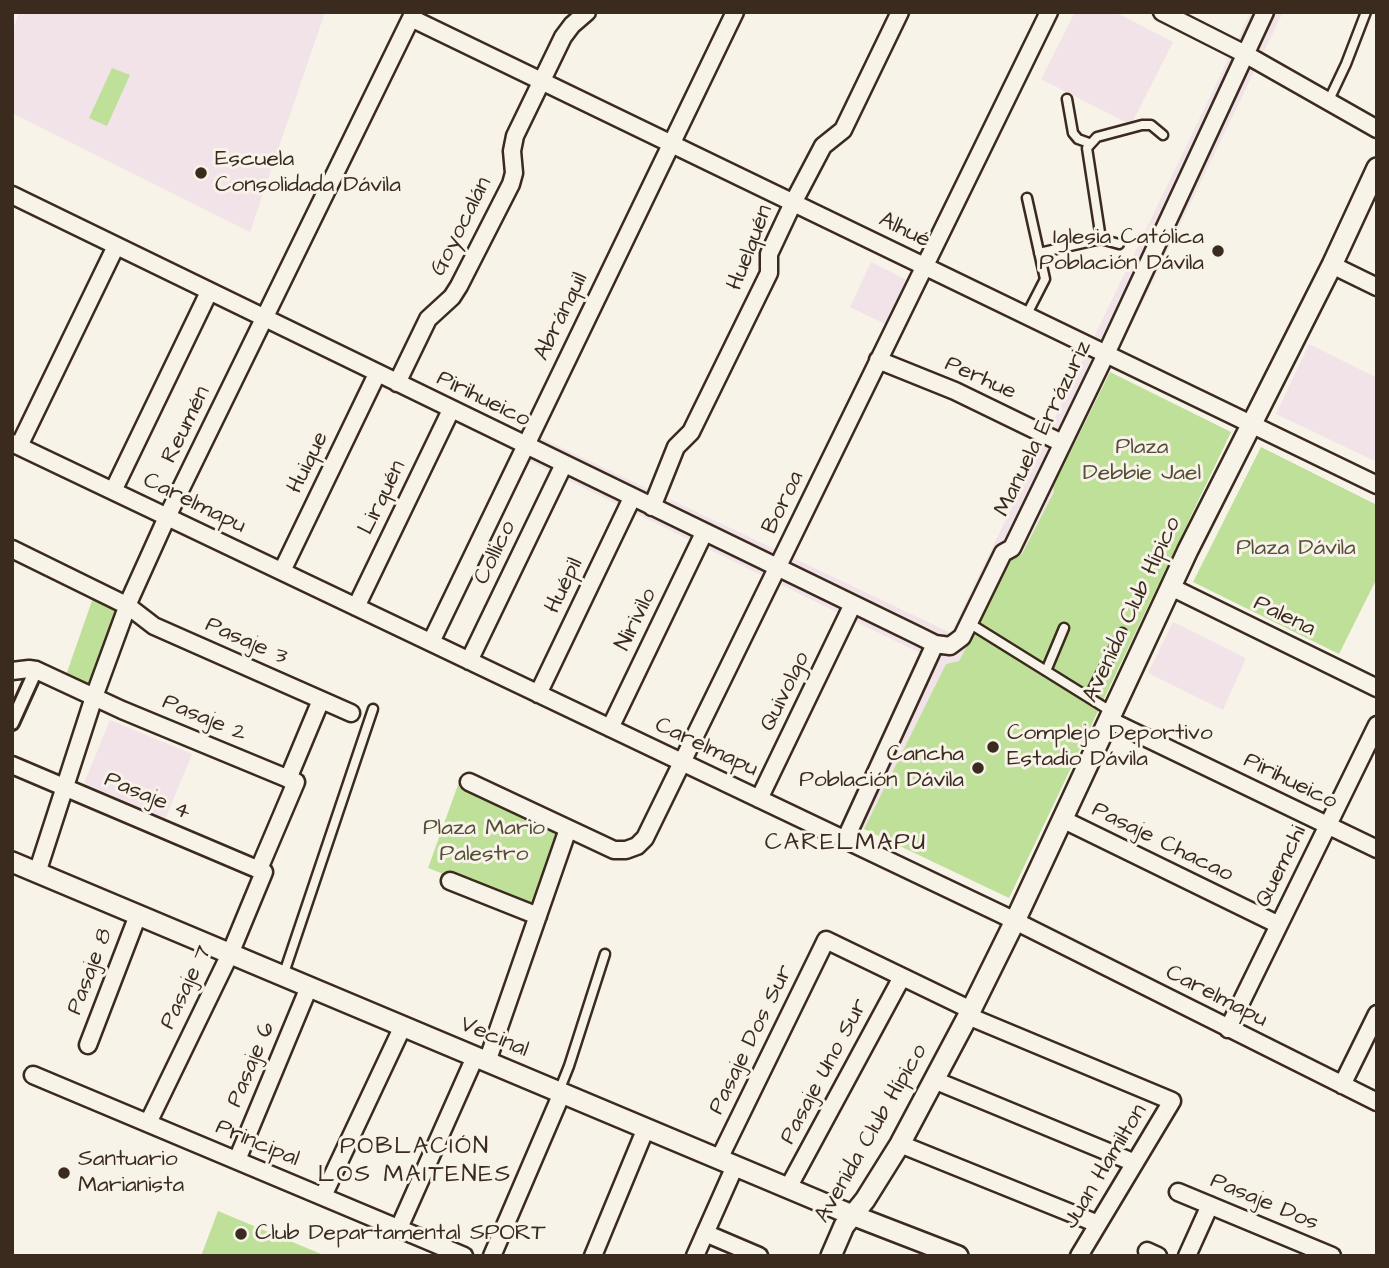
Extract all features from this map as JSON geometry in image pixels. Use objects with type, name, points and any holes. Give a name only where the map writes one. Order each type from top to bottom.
[{"type":"street","name":"Goyocalán","points":[[397,383],[428,319],[456,291],[511,184],[514,173],[514,140],[563,37],[587,12]]},
{"type":"street","name":"Abránquil","points":[[431,642],[735,12]]},
{"type":"street","name":"Huelquén","points":[[652,507],[676,447],[691,432],[769,273],[769,254],[793,203],[822,146],[843,130],[900,12]]},
{"type":"street","name":"Boroa","points":[[469,782],[614,850],[637,846],[645,838],[1049,12]]},
{"type":"street","points":[[1162,12],[1245,54],[1377,129]]},
{"type":"street","name":"Manuela Errázuriz","points":[[935,644],[953,645],[962,637],[1003,553],[1012,548],[1106,354],[1265,12]]},
{"type":"street","name":"Alhué","points":[[412,15],[541,81],[1377,485]]},
{"type":"street","name":"Reumén","points":[[37,873],[94,698],[128,606],[167,517],[412,15]]},
{"type":"street","name":"Avenida Club Hípico","points":[[831,1256],[844,1226],[865,1200],[900,1144],[969,1013],[1015,921],[1171,587],[1250,424],[1332,265],[1377,167]]},
{"type":"street","name":"Pirihueico","points":[[14,202],[116,246],[935,644]]},
{"type":"street","points":[[16,445],[116,246]]},
{"type":"street","points":[[1332,265],[1377,287]]},
{"type":"street","points":[[113,491],[209,292]]},
{"type":"street","name":"Perhue","points":[[878,360],[955,391],[1062,443]]},
{"type":"street","name":"Huique","points":[[282,571],[377,374]]},
{"type":"street","name":"Lirquén","points":[[356,607],[451,410]]},
{"type":"street","name":"Carelmapu","points":[[16,445],[1015,921],[1377,1102]]},
{"type":"street","name":"Collico","points":[[469,661],[564,464]]},
{"type":"street","name":"Huépil","points":[[538,694],[632,498]]},
{"type":"street","name":"Nirivilo","points":[[610,728],[705,533]]},
{"type":"street","name":"Pasaje 3","points":[[12,549],[128,606],[154,626],[351,713]]},
{"type":"street","name":"Palena","points":[[1171,587],[1377,688]]},
{"type":"street","name":"Quivolgo","points":[[759,799],[853,604]]},
{"type":"street","points":[[845,840],[935,644]]},
{"type":"street","points":[[12,671],[29,668],[36,670],[12,723]]},
{"type":"street","name":"Pasaje 2","points":[[36,670],[94,698],[292,781]]},
{"type":"street","name":"Pasaje 7","points":[[148,1123],[230,954],[321,701]]},
{"type":"street","name":"Pirihueico","points":[[1111,716],[1377,849]]},
{"type":"street","name":"Quemchi","points":[[1228,1029],[1377,725]]},
{"type":"street","name":"Pasaje 4","points":[[12,765],[261,870]]},
{"type":"street","name":"Pasaje Chacao","points":[[1062,820],[1279,925]]},
{"type":"street","points":[[399,1228],[481,1059],[538,916],[568,829]]},
{"type":"street","name":"Vecinal","points":[[12,862],[788,1188],[958,1256]]},
{"type":"street","points":[[450,881],[538,916]]},
{"type":"street","name":"Pasaje 8","points":[[88,1045],[138,915]]},
{"type":"street","name":"Pasaje Dos Sur","points":[[695,1256],[727,1162],[827,940],[902,977]]},
{"type":"street","points":[[902,977],[969,1013]]},
{"type":"street","name":"Pasaje Uno Sur","points":[[788,1188],[902,977]]},
{"type":"street","name":"Pasaje 6","points":[[237,1160],[309,987]]},
{"type":"street","name":"Juan Hamilton","points":[[969,1013],[1172,1101],[1079,1256]]},
{"type":"street","points":[[1342,1085],[1377,1014]]},
{"type":"street","points":[[323,1196],[403,1026]]},
{"type":"street","name":"Principal","points":[[33,1075],[464,1256]]},
{"type":"street","points":[[934,1080],[1135,1163]]},
{"type":"street","points":[[492,1256],[560,1092]]},
{"type":"street","points":[[593,1256],[646,1128]]},
{"type":"street","points":[[900,1144],[1098,1224]]},
{"type":"street","name":"Pasaje Dos","points":[[1178,1192],[1332,1256]]},
{"type":"street","points":[[1187,1256],[1210,1205]]},
{"type":"street","points":[[705,1233],[758,1256]]},
{"type":"lane","points":[[1328,102],[1366,12]]},
{"type":"lane","points":[[1067,99],[1073,133],[1078,139],[1089,143]]},
{"type":"lane","points":[[1101,239],[1086,153],[1089,143],[1097,137],[1142,125],[1151,125],[1163,135]]},
{"type":"lane","points":[[1026,316],[1045,279],[1027,198]]},
{"type":"lane","points":[[1039,253],[1101,239],[1119,244]]},
{"type":"lane","points":[[969,623],[1089,697],[1111,716]]},
{"type":"lane","points":[[1046,671],[1064,628]]},
{"type":"lane","points":[[1089,697],[1122,633]]},
{"type":"lane","points":[[283,976],[373,709]]},
{"type":"lane","points":[[560,1092],[605,954]]},
{"type":"shaded area","name":"Escuela Consolidada Dávila","points":[[19,12],[325,12],[250,232],[12,113],[12,33]]},
{"type":"shaded area","points":[[1075,12],[1115,12],[1173,42],[1131,125],[1041,79]]},
{"type":"shaded area","points":[[1251,12],[1283,12],[1053,487],[1055,492],[1022,554],[1011,560],[959,661],[946,664],[864,829],[844,818],[922,654],[529,461],[539,437],[951,633]]},
{"type":"shaded area","points":[[871,262],[907,280],[885,324],[850,307]]},
{"type":"shaded area","points":[[1309,344],[1377,378],[1377,462],[1276,414]]},
{"type":"shaded area","points":[[1173,622],[1246,658],[1223,710],[1148,673]]},
{"type":"shaded area","points":[[110,720],[192,754],[164,822],[82,788]]},
{"type":"green space","points":[[112,68],[130,75],[107,126],[89,118]]},
{"type":"green space","name":"Complejo Deportivo Estadio Dávila","points":[[1110,372],[1231,432],[1009,898],[864,829],[946,664],[959,661],[1011,560],[1022,554]]},
{"type":"green space","name":"Plaza Dávila","points":[[1261,447],[1377,505],[1377,578],[1339,654],[1193,582]]},
{"type":"green space","points":[[94,595],[119,607],[89,689],[65,678]]},
{"type":"green space","name":"Plaza Mario Palestro","points":[[459,782],[559,829],[533,909],[428,868]]},
{"type":"green space","name":"Club Departamental SPORT","points":[[218,1211],[326,1256],[201,1256]]},
{"type":"place","name":"Escuela Consolidada Dávila","points":[[201,173]]},
{"type":"place","name":"Iglesia Católica Población Dávila","points":[[1218,251]]},
{"type":"place","name":"Complejo Deportivo Estadio Dávila","points":[[993,747]]},
{"type":"place","name":"Cancha Población Dávila","points":[[978,768]]},
{"type":"place","name":"Santuario Marianista","points":[[64,1173]]},
{"type":"place","name":"Club Departamental SPORT","points":[[241,1234]]},
{"type":"district","name":"CARELMAPU","points":[[846,844]]},
{"type":"district","name":"POBLACIÓN LOS MAITENES","points":[[415,1162]]},
{"type":"park label","name":"Plaza Debbie Jael","points":[[1142,461]]}]
